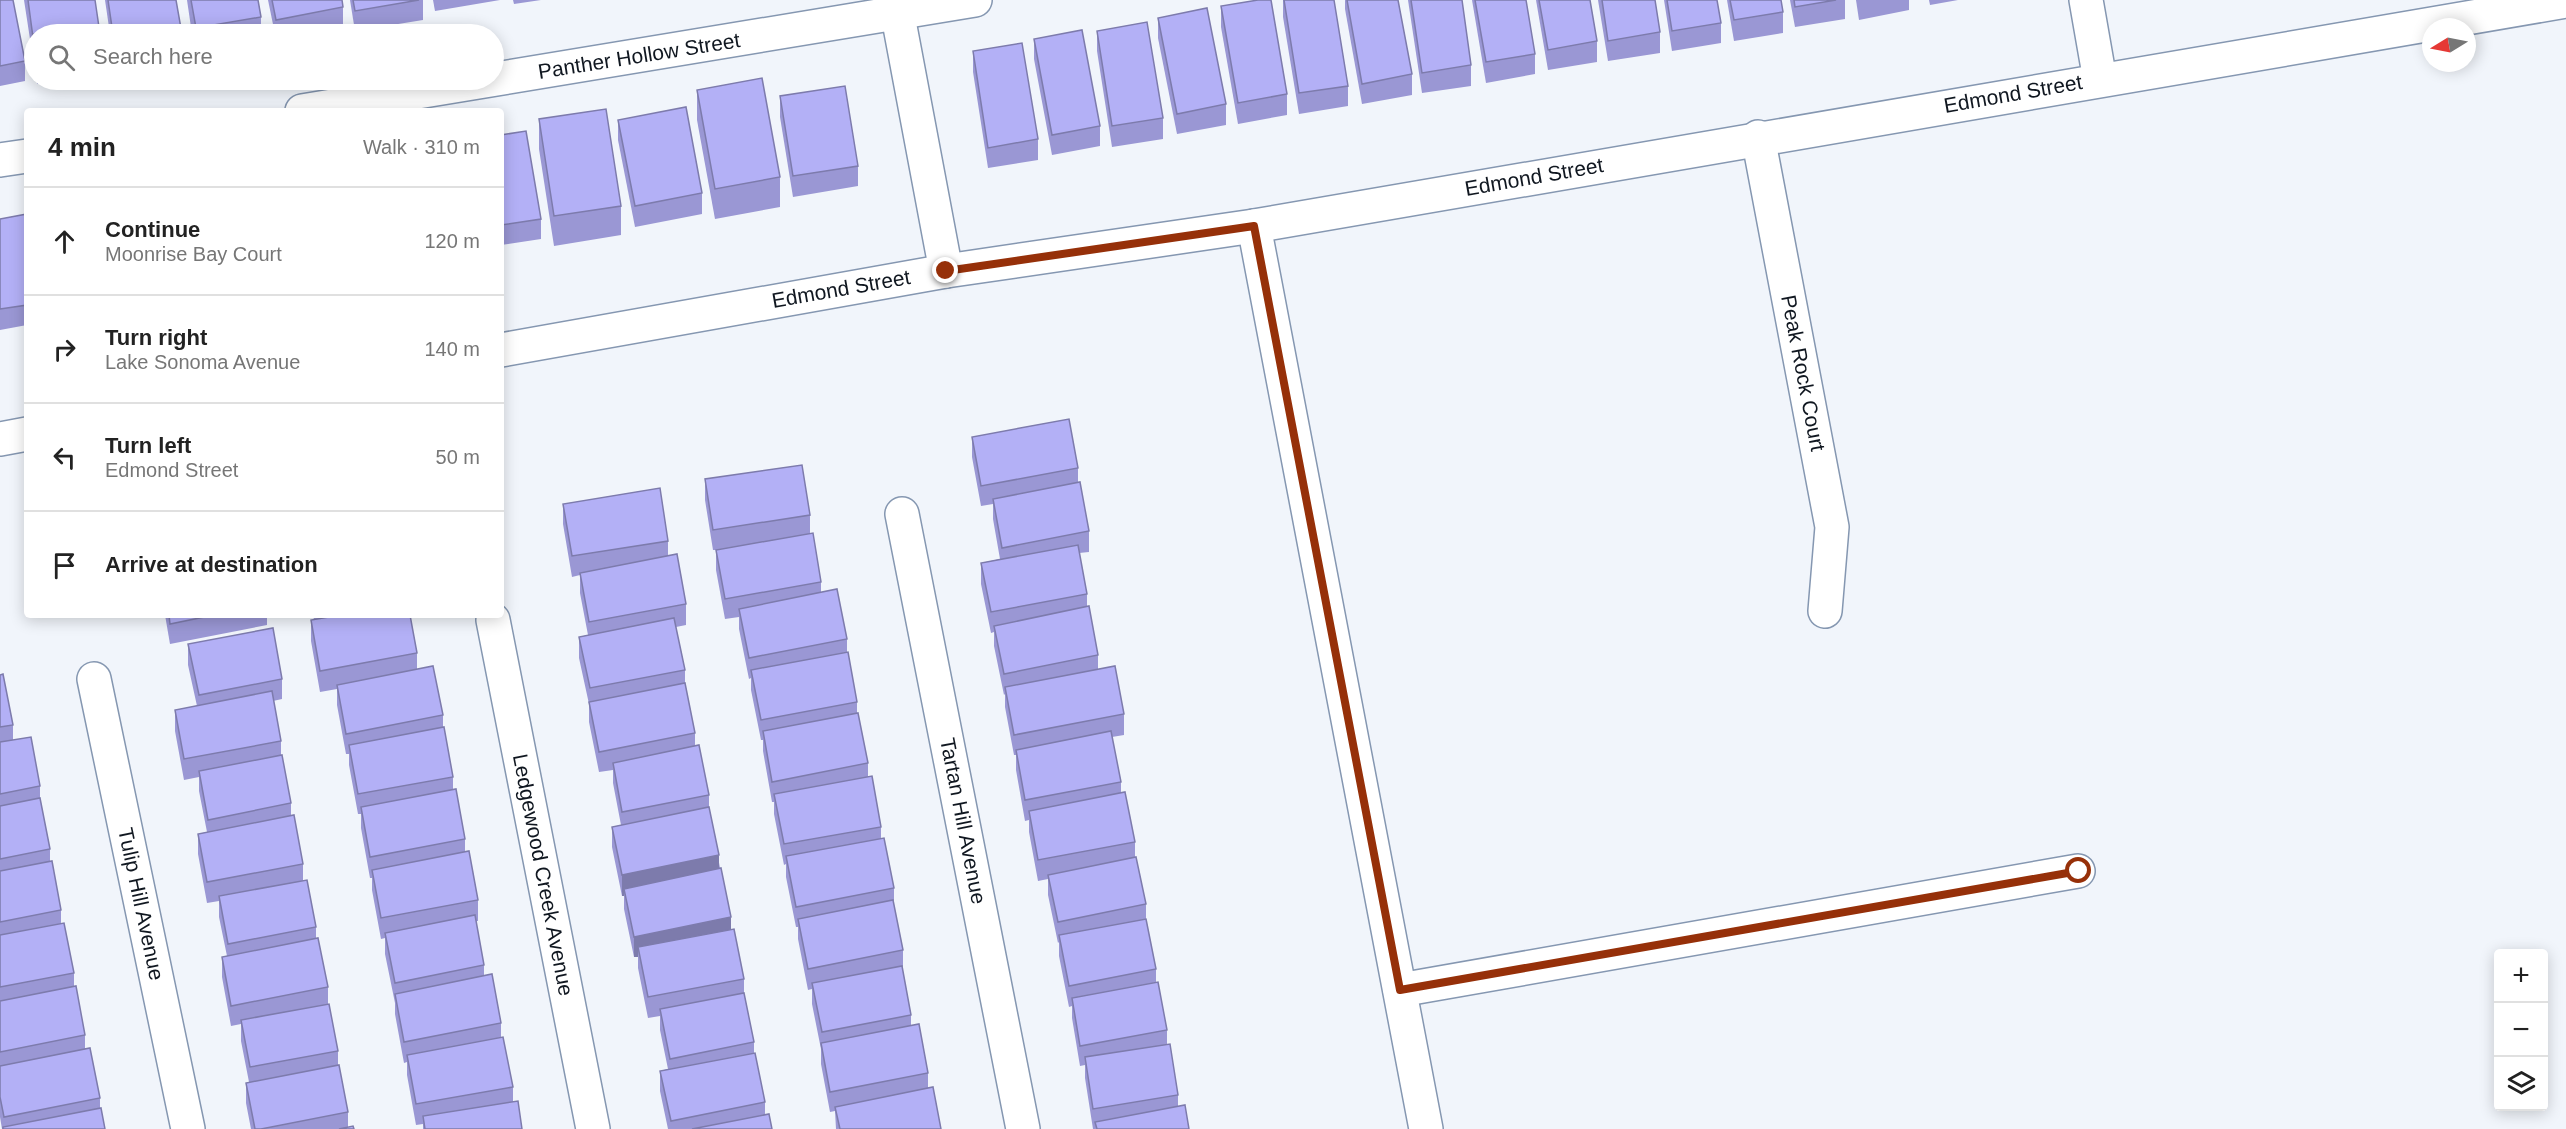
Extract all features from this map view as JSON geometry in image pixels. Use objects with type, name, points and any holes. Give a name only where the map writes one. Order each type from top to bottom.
[{"type":"street","name":"Panther Hollow Street","points":[[504,76],[896,7],[975,0]]},
{"type":"street","points":[[2086,0],[2100,80]]},
{"type":"street","name":"Edmond Street","points":[[504,349],[946,271],[1254,226],[1758,137],[2566,1]]},
{"type":"street","points":[[896,7],[946,271]]},
{"type":"street","name":"Panther Hollow Street","points":[[319,108],[422,90]]},
{"type":"street","name":"Peak Rock Court","points":[[1758,137],[1832,527],[1825,611]]},
{"type":"street","points":[[0,160],[24,156]]},
{"type":"street","points":[[1254,226],[1426,1129]]},
{"type":"street","points":[[0,439],[24,435]]},
{"type":"street","name":"Tartan Hill Avenue","points":[[902,513],[1023,1129]]},
{"type":"street","name":"Ledgewood Creek Avenue","points":[[493,620],[593,1129]]},
{"type":"street","name":"Tulip Hill Avenue","points":[[94,679],[188,1129]]},
{"type":"street","points":[[1400,990],[2079,871]]},
{"type":"building","points":[[0,0],[13,0],[24,61],[0,66]]},
{"type":"building","points":[[28,0],[95,0],[99,24],[31,24]]},
{"type":"building","points":[[108,0],[176,0],[180,24],[112,24]]},
{"type":"building","points":[[191,0],[258,0],[261,17],[220,24],[195,24]]},
{"type":"building","points":[[272,0],[342,0],[343,7],[276,20]]},
{"type":"building","points":[[353,0],[419,0],[355,11]]},
{"type":"building","points":[[1271,0],[1287,94],[1238,103],[1221,6]]},
{"type":"building","points":[[1284,0],[1334,0],[1348,86],[1299,93]]},
{"type":"building","points":[[1347,0],[1398,0],[1412,74],[1362,84]]},
{"type":"building","points":[[1411,0],[1462,0],[1471,65],[1422,73]]},
{"type":"building","points":[[1475,0],[1526,0],[1535,54],[1486,62]]},
{"type":"building","points":[[1539,0],[1590,0],[1597,41],[1548,50]]},
{"type":"building","points":[[1602,0],[1655,0],[1660,32],[1608,41]]},
{"type":"building","points":[[1667,0],[1717,0],[1721,23],[1672,31]]},
{"type":"building","points":[[1730,0],[1781,0],[1783,12],[1734,20]]},
{"type":"building","points":[[1794,0],[1836,0],[1795,7]]},
{"type":"building","points":[[1207,8],[1226,104],[1177,114],[1158,18]]},
{"type":"building","points":[[1147,22],[1163,118],[1112,126],[1097,31]]},
{"type":"building","points":[[1082,30],[1100,126],[1052,135],[1034,39]]},
{"type":"building","points":[[1022,43],[1038,139],[988,148],[973,51]]},
{"type":"building","points":[[762,78],[780,177],[715,189],[697,90]]},
{"type":"building","points":[[845,86],[858,166],[793,176],[780,96]]},
{"type":"building","points":[[686,107],[702,193],[635,206],[618,120]]},
{"type":"building","points":[[606,109],[621,206],[554,216],[539,119]]},
{"type":"building","points":[[526,131],[541,219],[504,225],[504,135]]},
{"type":"building","points":[[24,215],[24,305],[0,309],[0,219]]},
{"type":"building","points":[[1069,419],[1078,468],[981,486],[972,437]]},
{"type":"building","points":[[802,465],[810,515],[713,530],[705,479]]},
{"type":"building","points":[[1080,482],[1089,531],[1002,548],[993,499]]},
{"type":"building","points":[[660,488],[668,541],[572,556],[563,504]]},
{"type":"building","points":[[813,533],[821,582],[725,599],[716,550]]},
{"type":"building","points":[[1078,545],[1087,594],[991,612],[981,563]]},
{"type":"building","points":[[677,554],[686,604],[589,622],[580,573]]},
{"type":"building","points":[[837,589],[847,639],[749,658],[739,609]]},
{"type":"building","points":[[1089,606],[1098,655],[1004,674],[994,626]]},
{"type":"building","points":[[169,618],[199,618],[170,624]]},
{"type":"building","points":[[411,618],[417,653],[320,671],[311,620]]},
{"type":"building","points":[[674,618],[685,670],[590,688],[579,637]]},
{"type":"building","points":[[273,628],[282,679],[199,695],[188,644]]},
{"type":"building","points":[[848,652],[857,702],[761,720],[751,670]]},
{"type":"building","points":[[433,666],[443,715],[346,734],[337,685]]},
{"type":"building","points":[[1115,666],[1124,714],[1014,735],[1005,687]]},
{"type":"building","points":[[3,674],[13,725],[0,727],[0,675]]},
{"type":"building","points":[[685,683],[695,733],[599,752],[589,702]]},
{"type":"building","points":[[272,691],[281,741],[184,759],[175,710]]},
{"type":"building","points":[[858,713],[868,763],[772,782],[763,731]]},
{"type":"building","points":[[444,727],[453,777],[358,794],[349,745]]},
{"type":"building","points":[[1111,731],[1121,782],[1025,800],[1016,750]]},
{"type":"building","points":[[31,737],[40,786],[0,794],[0,742]]},
{"type":"building","points":[[699,745],[709,795],[622,812],[613,763]]},
{"type":"building","points":[[282,755],[291,803],[208,820],[199,771]]},
{"type":"building","points":[[872,776],[881,827],[784,844],[774,794]]},
{"type":"building","points":[[456,789],[465,839],[370,857],[361,807]]},
{"type":"building","points":[[1125,792],[1135,842],[1038,860],[1029,811]]},
{"type":"building","points":[[40,798],[50,849],[0,859],[0,806]]},
{"type":"building","points":[[709,807],[719,855],[622,875],[612,827]]},
{"type":"building","points":[[294,815],[303,864],[207,882],[198,834]]},
{"type":"building","points":[[884,838],[894,888],[796,907],[786,856]]},
{"type":"building","points":[[469,851],[478,900],[381,918],[372,870]]},
{"type":"building","points":[[1136,857],[1146,904],[1058,922],[1048,875]]},
{"type":"building","points":[[52,861],[61,910],[0,922],[0,871]]},
{"type":"building","points":[[721,868],[731,917],[634,937],[624,889]]},
{"type":"building","points":[[307,880],[316,927],[228,944],[219,896]]},
{"type":"building","points":[[893,900],[903,950],[808,969],[798,919]]},
{"type":"building","points":[[475,915],[484,965],[395,983],[385,933]]},
{"type":"building","points":[[1146,919],[1156,969],[1069,986],[1059,935]]},
{"type":"building","points":[[64,923],[74,973],[0,987],[0,935]]},
{"type":"building","points":[[734,929],[744,979],[648,997],[638,947]]},
{"type":"building","points":[[318,938],[328,987],[231,1006],[222,957]]},
{"type":"building","points":[[902,966],[911,1015],[822,1032],[812,983]]},
{"type":"building","points":[[492,974],[501,1023],[404,1042],[395,994]]},
{"type":"building","points":[[1158,982],[1167,1030],[1080,1046],[1072,998]]},
{"type":"building","points":[[76,986],[85,1035],[0,1052],[0,1001]]},
{"type":"building","points":[[744,993],[754,1042],[670,1059],[660,1009]]},
{"type":"building","points":[[329,1004],[338,1051],[250,1067],[241,1020]]},
{"type":"building","points":[[919,1024],[928,1073],[830,1092],[821,1043]]},
{"type":"building","points":[[503,1037],[513,1087],[416,1104],[407,1055]]},
{"type":"building","points":[[1170,1044],[1178,1095],[1093,1109],[1085,1057]]},
{"type":"building","points":[[90,1048],[100,1098],[4,1117],[0,1097],[0,1066]]},
{"type":"building","points":[[755,1053],[765,1102],[671,1121],[660,1071]]},
{"type":"building","points":[[339,1065],[348,1112],[255,1129],[246,1083]]},
{"type":"building","points":[[933,1087],[941,1129],[840,1129],[835,1107]]},
{"type":"building","points":[[518,1101],[522,1129],[425,1129],[423,1116]]},
{"type":"building","points":[[1185,1105],[1189,1129],[1097,1129],[1095,1122]]},
{"type":"building","points":[[101,1108],[105,1129],[3,1129],[3,1127]]},
{"type":"building","points":[[769,1114],[772,1129],[692,1129]]},
{"type":"route","points":[[946,271],[1254,226],[1400,990],[2079,871]]}]
